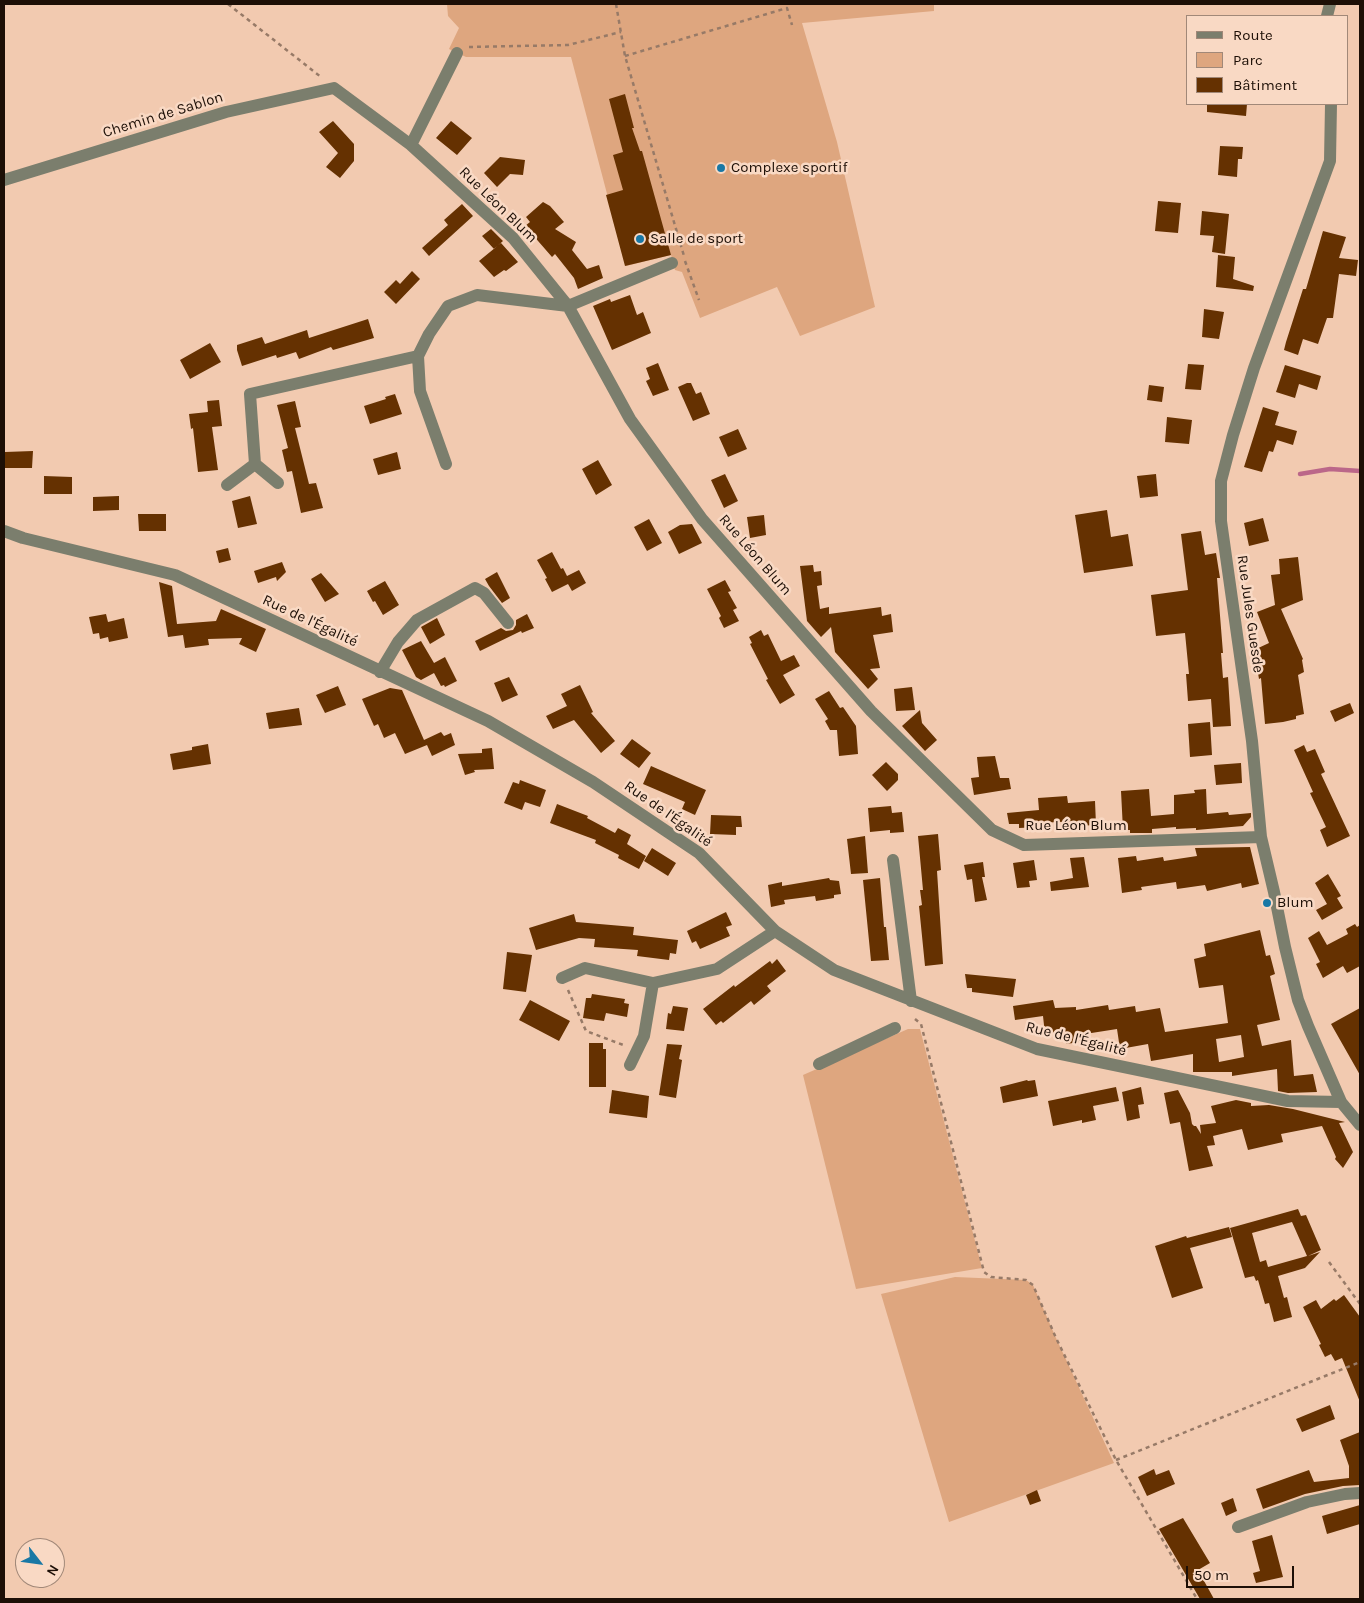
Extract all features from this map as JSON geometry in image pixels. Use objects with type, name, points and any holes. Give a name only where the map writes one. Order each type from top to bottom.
[{"type":"street","points":[[411,146],[457,53]]},
{"type":"street","name":"Rue Léon Blum","points":[[334,88],[411,146],[513,238],[568,306],[630,418],[702,519],[871,711],[992,830],[1024,845],[1261,837]]},
{"type":"street","name":"Chemin de Sablon","points":[[4,180],[226,112],[334,88]]},
{"type":"street","name":"Rue Jules Guesde","points":[[1331,105],[1330,161],[1254,368],[1233,436],[1221,481],[1221,521],[1252,741],[1261,837],[1298,1000],[1340,1102],[1360,1125]]},
{"type":"street","points":[[446,464],[420,391],[418,356],[428,334],[448,306],[477,295],[568,306],[678,260]]},
{"type":"street","points":[[278,483],[255,464],[250,394],[418,356]]},
{"type":"street","points":[[227,484],[255,464]]},
{"type":"street","name":"Rue de l'Égalité","points":[[4,531],[23,538],[175,575],[488,721],[593,782],[698,853],[775,931],[834,970],[1037,1049],[1288,1101],[1340,1102]]},
{"type":"street","points":[[380,672],[398,642],[417,620],[475,588],[484,593],[508,623]]},
{"type":"street","points":[[893,860],[911,1000]]},
{"type":"street","points":[[562,978],[585,968],[653,983],[717,969],[775,931]]},
{"type":"street","points":[[630,1065],[644,1036],[653,983]]},
{"type":"street","points":[[819,1064],[894,1028]]},
{"type":"street","points":[[1238,1527],[1307,1502],[1345,1494],[1360,1493]]},
{"type":"path","points":[[228,4],[334,88]]},
{"type":"path","points":[[616,4],[625,56],[678,260],[699,300]]},
{"type":"path","points":[[625,56],[787,8],[792,25]]},
{"type":"path","points":[[457,53],[461,46],[466,48],[568,46],[621,32]]},
{"type":"path","points":[[562,978],[586,1031],[637,1050]]},
{"type":"path","points":[[915,1019],[920,1024],[984,1272],[991,1276],[1026,1280],[1033,1285],[1056,1338],[1116,1460],[1197,1599]]},
{"type":"path","points":[[1329,1262],[1360,1304]]},
{"type":"path","points":[[1116,1460],[1360,1362]]},
{"type":"green space","name":"Complexe sportif","points":[[447,4],[934,4],[934,11],[802,23],[837,142],[875,307],[800,336],[777,287],[700,318],[682,272],[675,270],[671,255],[626,266],[571,57],[466,57],[449,49],[459,28],[448,16]]},
{"type":"green space","points":[[908,1029],[920,1029],[982,1268],[856,1289],[803,1075]]},
{"type":"green space","points":[[955,1277],[1026,1280],[1033,1285],[1114,1463],[949,1522],[881,1294]]},
{"type":"building","points":[[625,94],[634,128],[632,128],[640,151],[642,151],[671,255],[625,266],[606,195],[623,190],[613,155],[623,152],[609,99]]},
{"type":"building","points":[[1207,105],[1247,105],[1246,116],[1207,112]]},
{"type":"building","points":[[333,121],[354,144],[354,161],[340,178],[326,167],[338,153],[319,132]]},
{"type":"building","points":[[451,121],[472,138],[457,155],[436,138]]},
{"type":"building","points":[[1220,146],[1243,147],[1242,159],[1238,159],[1237,177],[1218,175]]},
{"type":"building","points":[[500,157],[525,160],[523,175],[510,174],[497,187],[484,173]]},
{"type":"building","points":[[1158,201],[1181,203],[1178,233],[1155,231]]},
{"type":"building","points":[[543,202],[550,206],[564,222],[555,229],[576,242],[572,250],[587,269],[599,265],[603,278],[578,289],[574,278],[555,254],[552,257],[525,226],[530,222],[526,217]]},
{"type":"building","points":[[462,204],[473,216],[429,256],[422,248],[448,225],[444,220]]},
{"type":"building","points":[[1202,211],[1229,214],[1225,254],[1212,252],[1214,236],[1200,235]]},
{"type":"building","points":[[491,229],[503,241],[494,249],[482,236]]},
{"type":"building","points":[[1323,231],[1346,237],[1339,258],[1358,260],[1356,276],[1339,274],[1333,318],[1327,318],[1318,344],[1303,339],[1298,355],[1284,350],[1303,289],[1306,289]]},
{"type":"building","points":[[501,243],[518,262],[494,277],[479,261]]},
{"type":"building","points":[[1218,255],[1235,257],[1233,279],[1254,286],[1253,291],[1216,287]]},
{"type":"building","points":[[412,271],[420,279],[396,304],[384,292],[396,280],[400,284]]},
{"type":"building","points":[[630,295],[637,315],[643,312],[651,333],[612,350],[593,306],[610,299],[611,302]]},
{"type":"building","points":[[1204,309],[1224,312],[1219,339],[1202,337]]},
{"type":"building","points":[[368,319],[374,338],[333,350],[331,347],[299,359],[296,352],[277,358],[276,355],[242,366],[237,350],[237,345],[262,337],[265,344],[307,330],[309,338]]},
{"type":"building","points":[[210,343],[221,362],[190,379],[180,360]]},
{"type":"building","points":[[658,363],[669,390],[653,396],[646,381],[650,379],[646,368]]},
{"type":"building","points":[[1188,364],[1204,365],[1201,390],[1185,389]]},
{"type":"building","points":[[1285,365],[1321,376],[1317,390],[1299,384],[1295,398],[1276,392]]},
{"type":"building","points":[[691,383],[696,394],[701,392],[710,414],[693,421],[678,387]]},
{"type":"building","points":[[1149,385],[1164,387],[1162,402],[1147,400]]},
{"type":"building","points":[[395,394],[402,414],[370,424],[364,406]]},
{"type":"building","points":[[219,400],[222,426],[212,427],[218,470],[198,472],[193,428],[191,429],[189,414],[208,412],[207,401]]},
{"type":"building","points":[[295,401],[301,427],[295,428],[309,484],[316,483],[323,508],[301,513],[292,471],[287,472],[282,450],[288,448],[277,405]]},
{"type":"building","points":[[1263,407],[1279,412],[1275,425],[1297,431],[1293,445],[1277,440],[1273,452],[1269,451],[1262,472],[1244,467]]},
{"type":"building","points":[[1167,417],[1192,420],[1189,444],[1165,442]]},
{"type":"building","points":[[738,429],[747,449],[728,457],[719,437]]},
{"type":"building","points":[[33,451],[32,468],[4,468],[5,452]]},
{"type":"building","points":[[397,452],[401,469],[378,475],[373,459]]},
{"type":"building","points":[[598,460],[612,485],[596,495],[582,469]]},
{"type":"building","points":[[725,474],[738,501],[724,508],[711,480]]},
{"type":"building","points":[[1156,474],[1158,496],[1140,498],[1137,476]]},
{"type":"building","points":[[44,476],[72,477],[72,494],[44,494]]},
{"type":"building","points":[[119,496],[119,510],[93,511],[93,497]]},
{"type":"building","points":[[250,496],[257,524],[238,528],[232,501]]},
{"type":"building","points":[[1107,510],[1111,537],[1128,534],[1133,566],[1084,573],[1075,515]]},
{"type":"building","points":[[138,514],[166,514],[166,531],[139,531]]},
{"type":"building","points":[[764,515],[766,535],[750,538],[747,517]]},
{"type":"building","points":[[1263,518],[1269,541],[1249,546],[1244,523]]},
{"type":"building","points":[[649,519],[662,543],[647,551],[634,527]]},
{"type":"building","points":[[692,524],[702,543],[679,554],[668,532],[680,525]]},
{"type":"building","points":[[1201,531],[1205,555],[1216,553],[1220,578],[1217,578],[1223,653],[1221,653],[1223,678],[1228,677],[1231,726],[1213,727],[1211,699],[1188,701],[1186,674],[1189,674],[1185,633],[1156,636],[1151,595],[1188,590],[1181,534]]},
{"type":"building","points":[[228,548],[231,560],[219,563],[216,551]]},
{"type":"building","points":[[552,552],[567,576],[579,570],[586,583],[572,591],[568,584],[552,592],[537,560]]},
{"type":"building","points":[[1298,557],[1303,600],[1281,609],[1303,659],[1304,672],[1298,675],[1304,714],[1296,716],[1296,719],[1265,724],[1261,678],[1259,679],[1254,650],[1269,643],[1257,612],[1275,605],[1271,575],[1280,574],[1279,559]]},
{"type":"building","points":[[282,562],[286,572],[277,581],[276,577],[258,583],[254,571]]},
{"type":"building","points":[[813,565],[814,572],[821,571],[822,585],[817,586],[820,609],[829,607],[829,614],[881,607],[882,616],[891,614],[893,632],[873,635],[880,668],[870,669],[878,679],[868,689],[835,652],[831,627],[821,637],[807,621],[800,566]]},
{"type":"building","points":[[497,572],[510,598],[502,603],[485,579]]},
{"type":"building","points":[[321,573],[339,594],[325,602],[311,579]]},
{"type":"building","points":[[725,580],[731,591],[728,592],[737,608],[733,610],[739,621],[724,628],[719,618],[721,616],[707,589]]},
{"type":"building","points":[[385,581],[399,605],[383,615],[367,591]]},
{"type":"building","points":[[159,582],[172,586],[177,624],[216,621],[221,609],[266,629],[256,652],[239,644],[242,638],[208,639],[209,645],[185,648],[183,635],[168,637]]},
{"type":"building","points":[[106,614],[108,622],[124,618],[128,638],[109,642],[108,637],[100,639],[99,633],[93,634],[89,617]]},
{"type":"building","points":[[527,614],[534,628],[522,633],[521,631],[480,651],[475,641],[501,628],[506,631],[513,630],[516,620]]},
{"type":"building","points":[[437,618],[445,635],[430,644],[421,627]]},
{"type":"building","points":[[761,630],[764,636],[768,634],[781,661],[794,655],[800,666],[783,675],[795,695],[780,704],[766,680],[768,679],[750,644],[752,643],[749,637]]},
{"type":"building","points":[[421,641],[434,663],[445,657],[457,681],[445,687],[444,685],[441,686],[434,673],[421,680],[416,677],[402,650]]},
{"type":"building","points":[[509,677],[518,695],[502,702],[494,683]]},
{"type":"building","points":[[580,685],[593,712],[591,713],[615,741],[601,753],[574,720],[553,729],[546,716],[567,706],[561,694]]},
{"type":"building","points":[[338,686],[346,705],[325,713],[316,695]]},
{"type":"building","points":[[912,687],[915,710],[896,711],[894,689]]},
{"type":"building","points":[[390,688],[402,690],[424,740],[441,732],[444,736],[451,733],[455,745],[432,756],[427,745],[405,754],[395,733],[384,738],[378,724],[374,726],[362,699]]},
{"type":"building","points":[[829,691],[840,708],[843,707],[856,726],[858,754],[839,756],[837,730],[830,730],[825,721],[828,719],[815,699]]},
{"type":"building","points":[[1350,703],[1354,713],[1335,722],[1330,711]]},
{"type":"building","points":[[299,708],[302,725],[269,729],[266,713]]},
{"type":"building","points":[[920,710],[922,723],[937,740],[925,751],[902,726]]},
{"type":"building","points":[[1210,722],[1212,755],[1190,757],[1188,724]]},
{"type":"building","points":[[632,739],[651,753],[639,768],[620,754]]},
{"type":"building","points":[[208,744],[211,764],[173,770],[170,754],[192,750],[192,747]]},
{"type":"building","points":[[1304,745],[1307,752],[1315,749],[1325,772],[1321,774],[1350,836],[1327,847],[1320,830],[1326,827],[1310,793],[1313,792],[1294,750]]},
{"type":"building","points":[[492,748],[494,769],[474,770],[475,772],[465,775],[458,754],[482,753],[482,749]]},
{"type":"building","points":[[995,756],[1000,778],[1009,778],[1011,789],[974,795],[971,778],[979,777],[977,757]]},
{"type":"building","points":[[886,762],[898,774],[898,780],[887,791],[872,775]]},
{"type":"building","points":[[1241,763],[1242,783],[1216,785],[1214,765]]},
{"type":"building","points":[[651,766],[706,790],[695,815],[682,809],[685,802],[643,784]]},
{"type":"building","points":[[520,780],[546,790],[540,807],[525,802],[522,810],[504,803],[513,782],[519,784]]},
{"type":"building","points":[[1149,789],[1151,816],[1174,814],[1174,795],[1195,793],[1194,790],[1206,789],[1207,814],[1228,812],[1229,815],[1251,813],[1251,817],[1243,826],[1196,830],[1196,828],[1176,829],[1176,827],[1152,829],[1152,833],[1130,833],[1130,830],[1123,830],[1121,791]]},
{"type":"building","points":[[1067,796],[1068,803],[1095,801],[1096,825],[1076,826],[1076,821],[1040,823],[1040,827],[1019,828],[1019,824],[1009,824],[1007,813],[1039,810],[1038,798]]},
{"type":"building","points":[[557,804],[588,816],[587,818],[615,833],[618,828],[631,835],[627,844],[646,856],[639,869],[618,858],[619,855],[595,843],[596,840],[550,823]]},
{"type":"building","points":[[891,806],[892,813],[902,812],[904,832],[890,833],[890,830],[870,832],[868,808]]},
{"type":"building","points":[[711,815],[741,816],[742,827],[736,827],[736,835],[710,834]]},
{"type":"building","points":[[938,834],[941,870],[937,871],[943,964],[925,966],[919,906],[922,905],[920,890],[923,890],[918,836]]},
{"type":"building","points":[[865,836],[868,873],[851,874],[847,839]]},
{"type":"building","points":[[1250,847],[1259,884],[1242,888],[1241,883],[1207,891],[1205,885],[1177,889],[1176,882],[1141,887],[1142,890],[1122,893],[1118,858],[1136,856],[1137,861],[1163,857],[1164,861],[1197,856],[1195,848]]},
{"type":"building","points":[[652,848],[676,863],[668,876],[644,861]]},
{"type":"building","points":[[1084,857],[1089,887],[1051,891],[1050,882],[1073,878],[1070,858]]},
{"type":"building","points":[[1034,860],[1037,880],[1029,881],[1030,887],[1017,888],[1013,863]]},
{"type":"building","points":[[983,862],[985,877],[982,877],[987,900],[975,902],[972,879],[967,880],[964,865]]},
{"type":"building","points":[[1328,874],[1341,896],[1337,898],[1343,908],[1322,920],[1316,910],[1327,904],[1315,883]]},
{"type":"building","points":[[829,878],[830,880],[839,881],[841,894],[834,895],[834,898],[816,901],[815,896],[784,900],[785,904],[771,907],[768,885],[782,882],[782,886]]},
{"type":"building","points":[[880,878],[889,960],[871,961],[863,880]]},
{"type":"building","points":[[726,912],[732,925],[726,927],[730,936],[700,949],[696,941],[692,943],[687,931]]},
{"type":"building","points":[[574,914],[576,922],[634,927],[633,935],[678,940],[676,954],[670,953],[669,960],[637,956],[638,950],[594,947],[595,939],[579,938],[536,950],[529,928]]},
{"type":"building","points":[[1355,924],[1357,927],[1360,925],[1360,966],[1347,973],[1343,966],[1323,978],[1316,964],[1320,962],[1308,938],[1319,931],[1327,945],[1348,934],[1346,929]]},
{"type":"building","points":[[1260,930],[1266,956],[1270,955],[1275,974],[1270,976],[1280,1020],[1257,1025],[1262,1046],[1291,1040],[1294,1076],[1313,1074],[1317,1092],[1288,1093],[1278,1091],[1277,1069],[1232,1076],[1232,1072],[1193,1072],[1193,1054],[1151,1061],[1148,1044],[1120,1049],[1117,1029],[1085,1034],[1086,1041],[1066,1044],[1064,1031],[1045,1034],[1043,1016],[1015,1020],[1013,1006],[1053,1000],[1055,1008],[1076,1007],[1076,1010],[1108,1005],[1109,1010],[1135,1006],[1136,1012],[1160,1008],[1165,1032],[1228,1023],[1223,985],[1199,988],[1194,959],[1206,956],[1204,944]],"holes":[[[1241,1035],[1244,1057],[1219,1062],[1216,1039]]]},
{"type":"building","points":[[507,952],[532,955],[526,992],[503,989]]},
{"type":"building","points":[[777,959],[786,971],[767,986],[771,991],[754,1005],[751,1001],[723,1023],[721,1021],[716,1025],[703,1009],[734,985],[735,987],[770,961],[772,964]]},
{"type":"building","points":[[965,974],[1016,979],[1013,997],[972,992],[972,988],[967,988]]},
{"type":"building","points":[[592,994],[625,999],[624,1003],[629,1004],[627,1017],[606,1013],[604,1021],[583,1018],[586,998],[591,998]]},
{"type":"building","points":[[530,1000],[570,1021],[559,1041],[519,1020]]},
{"type":"building","points":[[673,1006],[688,1008],[684,1031],[666,1029],[668,1013],[671,1014]]},
{"type":"building","points":[[1360,1008],[1360,1075],[1331,1024]]},
{"type":"building","points":[[589,1043],[603,1043],[603,1049],[606,1049],[606,1087],[589,1087]]},
{"type":"building","points":[[667,1044],[682,1045],[679,1059],[682,1060],[676,1098],[659,1095]]},
{"type":"building","points":[[1027,1080],[1035,1080],[1038,1096],[1003,1103],[1000,1087]]},
{"type":"building","points":[[1116,1087],[1119,1101],[1093,1106],[1096,1120],[1082,1123],[1082,1120],[1053,1126],[1048,1101]]},
{"type":"building","points":[[1141,1087],[1144,1104],[1138,1105],[1140,1118],[1127,1121],[1122,1092]]},
{"type":"building","points":[[612,1090],[649,1096],[647,1118],[609,1113]]},
{"type":"building","points":[[1178,1090],[1190,1113],[1192,1124],[1196,1126],[1201,1134],[1200,1125],[1216,1123],[1211,1106],[1236,1100],[1251,1103],[1251,1106],[1269,1105],[1293,1109],[1345,1122],[1339,1123],[1353,1152],[1343,1168],[1335,1159],[1336,1157],[1322,1126],[1281,1134],[1283,1142],[1248,1150],[1242,1129],[1213,1136],[1215,1145],[1207,1146],[1213,1166],[1189,1171],[1180,1122],[1170,1124],[1164,1093]]},
{"type":"building","points":[[1298,1209],[1301,1216],[1306,1215],[1321,1250],[1308,1256],[1320,1252],[1305,1268],[1278,1276],[1284,1298],[1287,1297],[1292,1317],[1274,1322],[1269,1303],[1265,1304],[1258,1280],[1256,1281],[1254,1276],[1245,1278],[1230,1228]],"holes":[[[1292,1222],[1307,1256],[1268,1267],[1266,1260],[1260,1262],[1252,1233]]]},
{"type":"building","points":[[1229,1227],[1232,1237],[1190,1248],[1203,1288],[1172,1298],[1155,1246],[1186,1236],[1187,1238]]},
{"type":"building","points":[[1344,1295],[1360,1317],[1360,1402],[1342,1358],[1335,1361],[1331,1354],[1325,1357],[1319,1345],[1321,1344],[1303,1307],[1316,1300],[1321,1309],[1334,1299],[1336,1301]]},
{"type":"building","points":[[1330,1405],[1335,1419],[1302,1432],[1296,1419]]},
{"type":"building","points":[[1360,1432],[1360,1485],[1343,1486],[1305,1494],[1263,1509],[1256,1489],[1309,1470],[1314,1482],[1349,1478],[1349,1466],[1340,1440]]},
{"type":"building","points":[[1154,1469],[1156,1475],[1169,1470],[1175,1484],[1147,1496],[1138,1477]]},
{"type":"building","points":[[1037,1490],[1041,1501],[1030,1505],[1026,1495]]},
{"type":"building","points":[[1233,1498],[1237,1511],[1226,1516],[1221,1503]]},
{"type":"building","points":[[1360,1505],[1360,1524],[1327,1534],[1322,1516]]},
{"type":"building","points":[[1183,1518],[1210,1563],[1198,1570],[1214,1599],[1200,1599],[1159,1529]]},
{"type":"building","points":[[1272,1535],[1283,1577],[1256,1583],[1253,1573],[1260,1571],[1252,1541]]},
{"type":"waterway","points":[[1300,474],[1330,469],[1360,471]]},
{"type":"place","name":"Complexe sportif","points":[[721,168]]},
{"type":"place","name":"Salle de sport","points":[[640,239]]},
{"type":"place","name":"Blum","points":[[1267,903]]}]
